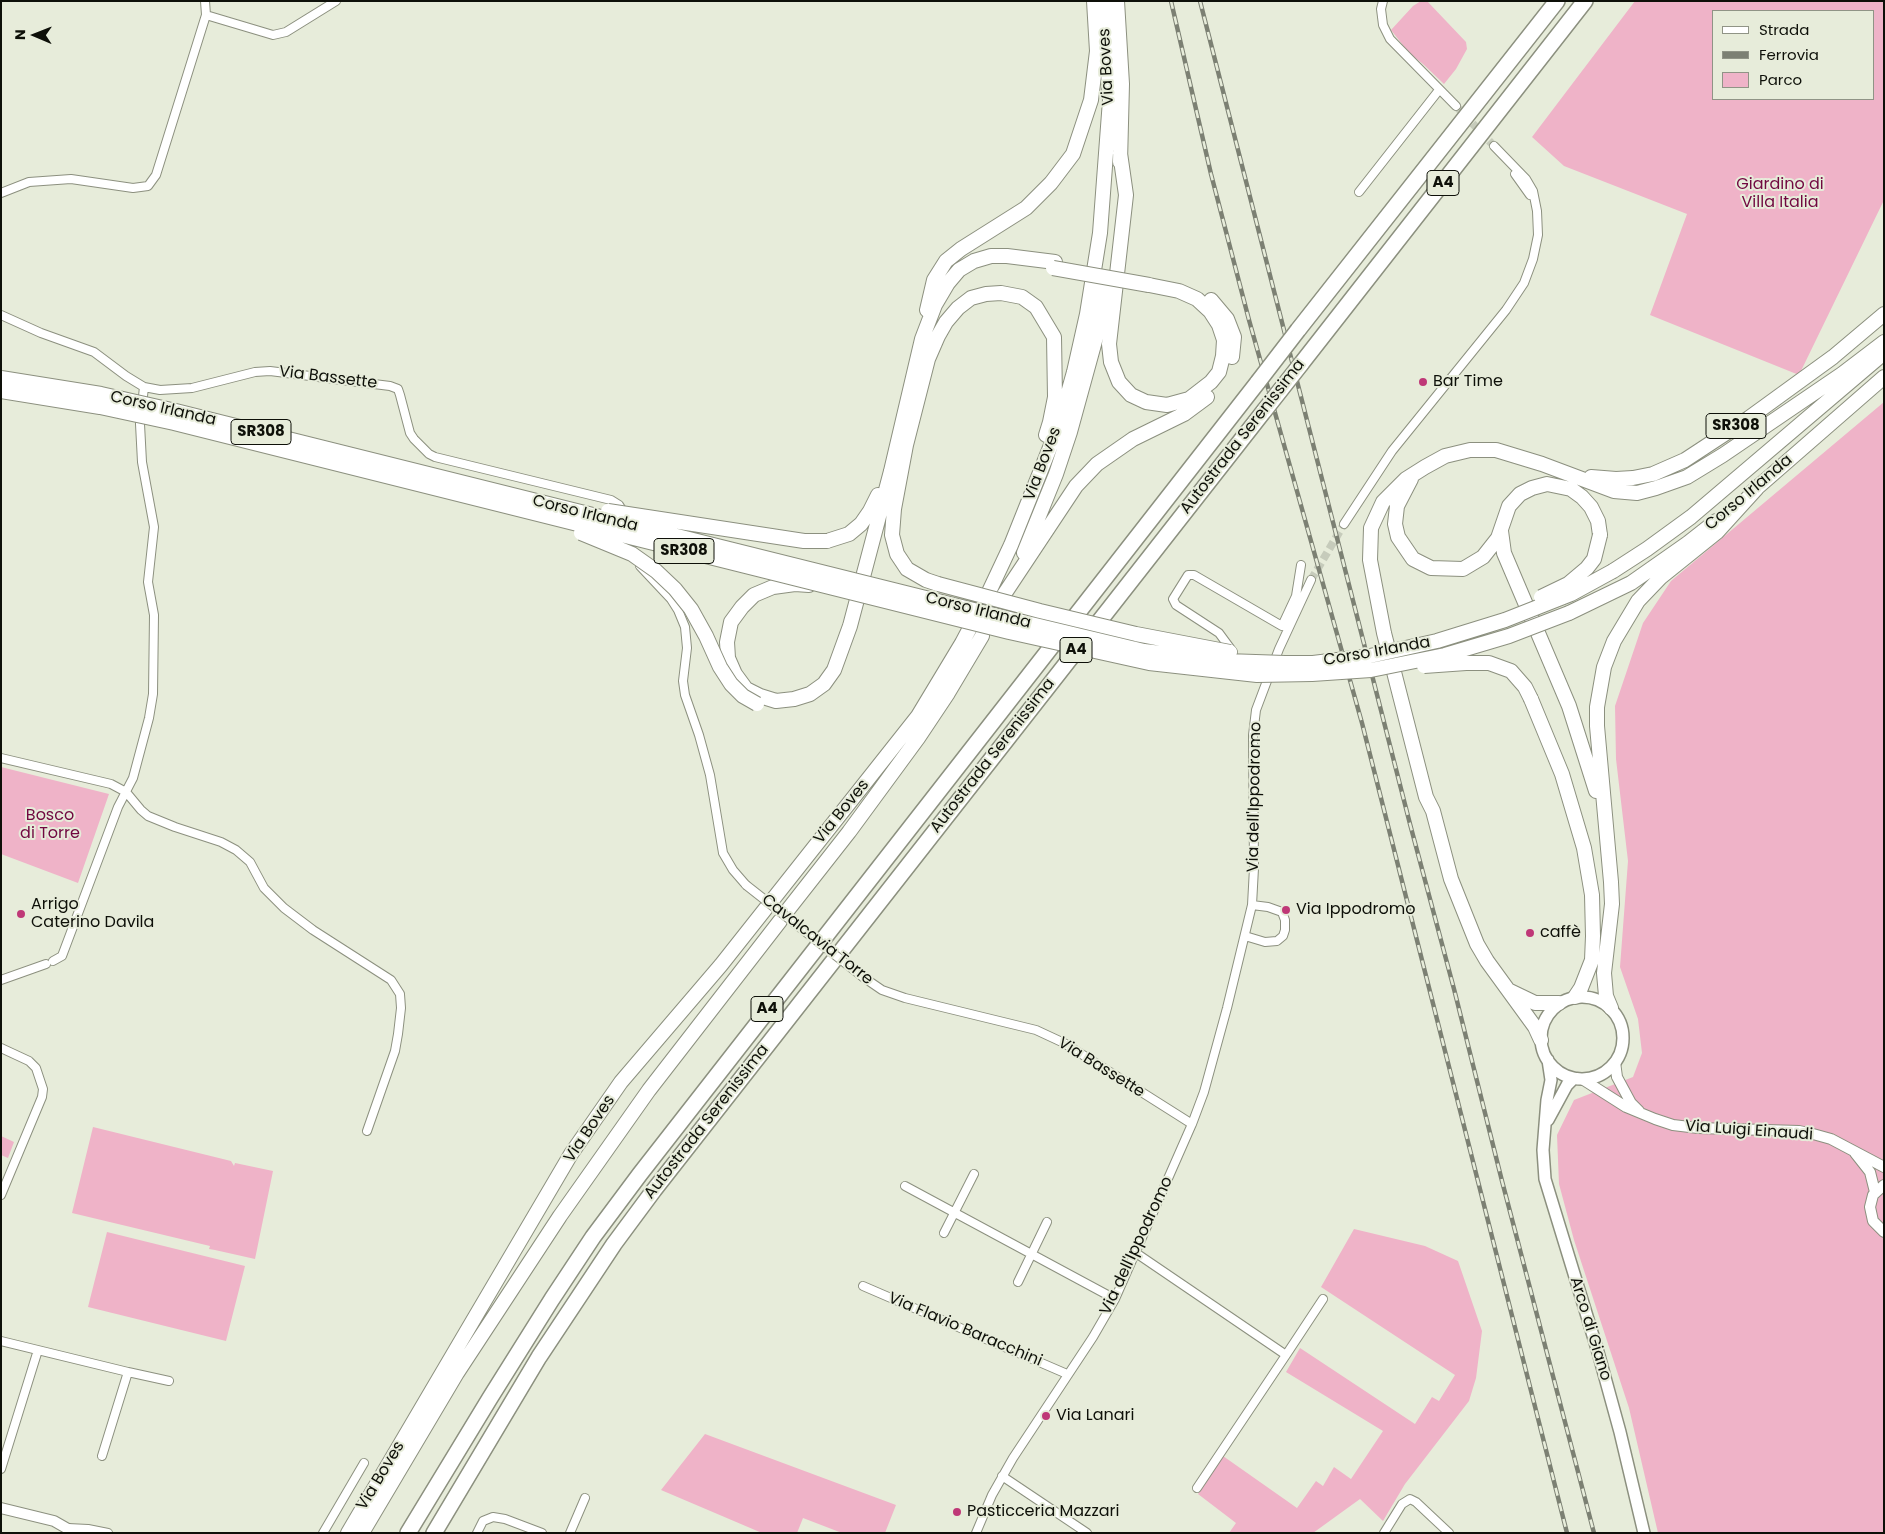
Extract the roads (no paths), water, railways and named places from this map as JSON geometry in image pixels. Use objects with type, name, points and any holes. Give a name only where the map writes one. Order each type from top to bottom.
[{"type":"highway","name":"Via Boves","points":[[922,339],[934,280],[946,261],[961,248],[1026,208],[1051,183],[1073,154],[1091,100],[1097,51],[1094,1]]},
{"type":"highway","name":"Via Boves","points":[[348,1533],[571,1154],[621,1082],[720,965],[918,716],[962,643],[1004,561],[1059,425],[1074,372],[1087,314],[1100,233],[1110,100],[1103,1]]},
{"type":"highway","name":"Via Boves","points":[[1109,265],[1116,215],[1120,153],[1122,84],[1117,1]]},
{"type":"highway","name":"Autostrada Serenissima","points":[[408,1533],[552,1299],[640,1174],[1557,1]]},
{"type":"highway","name":"Autostrada Serenissima","points":[[434,1533],[539,1357],[599,1267],[654,1190],[1585,1]]},
{"type":"highway","points":[[824,586],[795,584],[773,587],[754,595],[731,622],[727,642],[728,658],[735,674],[746,689],[758,700],[794,699],[810,694],[824,684],[834,670],[850,626],[891,471],[922,339],[935,305],[948,283],[959,270],[991,256],[1007,256],[1054,265],[1150,281],[1178,291],[1197,299],[1210,311],[1219,325],[1224,340],[1219,372],[1211,382],[1189,399],[1167,405],[1146,402],[1131,395],[1119,382],[1111,362],[1109,344],[1126,195],[1120,153]]},
{"type":"highway","points":[[1054,265],[997,261],[978,266],[968,271],[953,285],[944,300],[934,324],[928,359],[906,445],[894,509],[892,535],[897,554],[907,569],[926,580],[938,584],[1136,634],[1210,649],[1261,656],[1285,663]]},
{"type":"highway","name":"Via Boves","points":[[1106,284],[1093,349],[1070,432],[1039,518],[1003,596],[1076,486],[1096,464],[1133,439],[1184,414],[1215,391],[1227,375],[1232,357],[1234,337],[1227,319],[1216,304],[1202,293],[1183,284],[1150,281]]},
{"type":"highway","points":[[928,359],[938,336],[958,308],[971,298],[986,294],[1001,293],[1022,297],[1036,308],[1054,337],[1054,397],[1050,422],[1004,561]]},
{"type":"highway","name":"SR308","points":[[1565,473],[1616,479],[1633,478],[1652,474],[1685,460],[1749,418],[1834,357],[1884,314]]},
{"type":"highway","points":[[1541,1040],[1535,1027],[1487,961],[1477,944],[1451,879],[1433,811],[1426,797],[1384,633],[1370,560],[1371,528],[1383,502],[1406,479],[1414,474],[1445,456],[1470,450],[1496,450],[1614,491],[1637,492],[1656,488],[1687,478],[1842,374],[1884,342]]},
{"type":"highway","name":"Corso Irlanda","points":[[1,378],[101,394],[176,411],[1144,651],[1226,661],[1313,663],[1370,656],[1410,648],[1461,634],[1571,594],[1613,571],[1691,517],[1884,353]]},
{"type":"highway","name":"Corso Irlanda","points":[[1,391],[100,407],[174,423],[1009,632],[1149,663],[1257,675],[1371,670],[1445,655],[1509,636],[1570,613],[1631,583],[1688,543],[1757,488],[1883,378]]},
{"type":"highway","points":[[518,497],[804,541],[827,541],[849,534],[862,524],[880,491],[885,470],[900,430]]},
{"type":"highway","points":[[541,516],[632,554],[656,571],[675,589],[690,609],[706,636],[720,667],[731,684],[743,696],[758,700],[777,709],[798,706],[816,699],[830,688],[842,669],[857,624],[894,480],[906,445]]},
{"type":"highway","points":[[1414,474],[1397,506],[1395,524],[1398,537],[1413,559],[1430,568],[1463,569],[1483,557],[1492,547],[1501,530],[1504,516],[1509,506],[1520,494],[1532,488],[1547,484],[1572,489],[1582,496],[1598,520],[1600,535],[1594,559],[1587,568],[1568,584],[1487,620],[1461,634]]},
{"type":"highway","points":[[1611,1008],[1606,996],[1604,973],[1612,904],[1605,802],[1598,744],[1597,707],[1604,667],[1614,641],[1625,621],[1644,595],[1661,577],[1717,532],[1757,488]]},
{"type":"highway","points":[[1501,530],[1504,553],[1569,706],[1585,752],[1606,826]]},
{"type":"highway","name":"Via Boves","points":[[362,1533],[457,1373],[560,1216],[649,1090],[861,816],[918,738],[982,636]]},
{"type":"highway","points":[[1371,670],[1466,662],[1490,663],[1511,671],[1525,687],[1562,774],[1584,848],[1592,894],[1592,960],[1581,988],[1575,997]]},
{"type":"highway","points":[[1510,991],[1535,1003],[1559,1004]]},
{"type":"main road","points":[[1575,997],[1588,997],[1600,1001],[1611,1008],[1619,1020],[1623,1034],[1622,1049],[1615,1062],[1604,1072],[1594,1077],[1578,1078],[1559,1072],[1548,1060],[1541,1040],[1543,1026],[1549,1013],[1559,1004],[1575,997]]},
{"type":"main road","name":"Arco di Giano","points":[[1548,1060],[1550,1080],[1542,1150],[1545,1179],[1601,1361],[1644,1533]]},
{"type":"main road","name":"Arco di Giano","points":[[1545,1126],[1564,1091],[1578,1078]]},
{"type":"street","points":[[1,193],[29,182],[71,179],[133,188],[148,186],[156,175],[206,15],[205,1]]},
{"type":"street","points":[[206,15],[273,35],[286,32],[336,1]]},
{"type":"street","points":[[1383,1],[1381,9],[1383,25],[1390,39],[1456,106]]},
{"type":"street","points":[[309,16],[320,19]]},
{"type":"street","points":[[1359,192],[1439,90]]},
{"type":"street","points":[[1344,524],[1392,451],[1506,310],[1524,283],[1533,259],[1538,235],[1539,221],[1535,200],[1515,174],[1512,166],[1494,146]]},
{"type":"street","name":"Via Bassette","points":[[1,315],[34,330],[94,352],[144,387],[160,390],[178,390],[206,385],[255,372],[270,371],[390,386],[398,389],[406,422],[414,439],[422,448],[435,457],[599,496],[619,505],[626,516],[635,560],[671,599],[685,627],[687,648],[683,681],[685,695],[699,734],[710,774]]},
{"type":"street","points":[[1,980],[49,963],[62,956],[118,807],[133,778],[149,718],[155,668],[154,615],[148,582],[154,527],[142,462],[140,424],[144,387]]},
{"type":"street","points":[[1270,672],[1249,668],[1237,659],[1219,633],[1176,605],[1173,599],[1188,576],[1194,575],[1282,626],[1296,596],[1301,565]]},
{"type":"street","name":"Via dell'Ippodromo","points":[[976,1533],[1002,1476],[1115,1299],[1192,1124],[1214,1059],[1252,905],[1254,868],[1253,735],[1256,710],[1270,672],[1311,580]]},
{"type":"street","points":[[1,758],[111,784],[126,792],[148,816],[221,842],[236,850],[250,862],[264,888],[284,908],[313,930],[380,973],[396,987],[400,994],[401,1008],[395,1051],[367,1131]]},
{"type":"street","name":"Cavalcavia Torre","points":[[710,774],[723,853],[733,870],[746,885],[882,990],[905,998],[1005,1022]]},
{"type":"street","points":[[1245,936],[1265,942],[1277,941],[1283,936],[1285,930],[1285,920],[1282,912],[1268,907],[1252,905]]},
{"type":"street","name":"Via Bassette","points":[[1005,1022],[1036,1030],[1064,1042],[1192,1124]]},
{"type":"street","points":[[1,1048],[29,1061],[36,1068],[43,1089],[42,1097],[1,1196]]},
{"type":"street","name":"Via Luigi Einaudi","points":[[1615,1062],[1617,1077],[1626,1094],[1631,1103],[1644,1115]]},
{"type":"street","name":"Via Luigi Einaudi","points":[[1578,1078],[1626,1107],[1673,1125],[1698,1128],[1799,1131],[1831,1139],[1884,1167]]},
{"type":"street","points":[[1853,1151],[1870,1172],[1875,1192]]},
{"type":"street","points":[[944,1233],[974,1174]]},
{"type":"street","points":[[1884,1185],[1875,1192],[1870,1202],[1870,1212],[1875,1226],[1884,1232]]},
{"type":"street","points":[[905,1186],[1115,1299]]},
{"type":"street","points":[[1018,1282],[1047,1222]]},
{"type":"street","points":[[1136,1253],[1286,1355]]},
{"type":"street","name":"Via Flavio Baracchini","points":[[863,1286],[1068,1374]]},
{"type":"street","points":[[1197,1488],[1323,1299]]},
{"type":"street","points":[[1,1341],[169,1381]]},
{"type":"street","points":[[1,1469],[38,1350]]},
{"type":"street","points":[[102,1456],[128,1372]]},
{"type":"street","points":[[324,1533],[364,1463]]},
{"type":"street","points":[[1002,1476],[1087,1533]]},
{"type":"street","points":[[570,1533],[585,1498]]},
{"type":"street","points":[[1384,1533],[1402,1504],[1410,1499],[1416,1502],[1449,1533]]},
{"type":"street","points":[[1,1508],[54,1521],[72,1530],[88,1529],[108,1533]]},
{"type":"street","points":[[477,1533],[484,1521],[493,1517],[506,1518],[542,1533]]},
{"type":"tunnel","points":[[1456,106],[1494,146]]},
{"type":"tunnel","points":[[1106,284],[1109,265]]},
{"type":"tunnel","points":[[1311,580],[1344,524]]},
{"type":"railway","points":[[1171,1],[1211,174],[1249,320],[1362,723],[1567,1533]]},
{"type":"railway","points":[[1200,1],[1410,824],[1594,1533]]},
{"type":"place","name":"Bar Time","points":[[1423,382]]},
{"type":"place","name":"Via Ippodromo","points":[[1286,910]]},
{"type":"place","name":"Arrigo Caterino Davila","points":[[21,914]]},
{"type":"place","name":"caffè","points":[[1530,933]]},
{"type":"place","name":"Via Lanari","points":[[1046,1416]]},
{"type":"place","name":"Pasticceria Mazzari","points":[[957,1512]]},
{"type":"park label","name":"Giardino di Villa Italia","points":[[1780,194]]},
{"type":"park label","name":"Bosco di Torre","points":[[50,825]]}]
